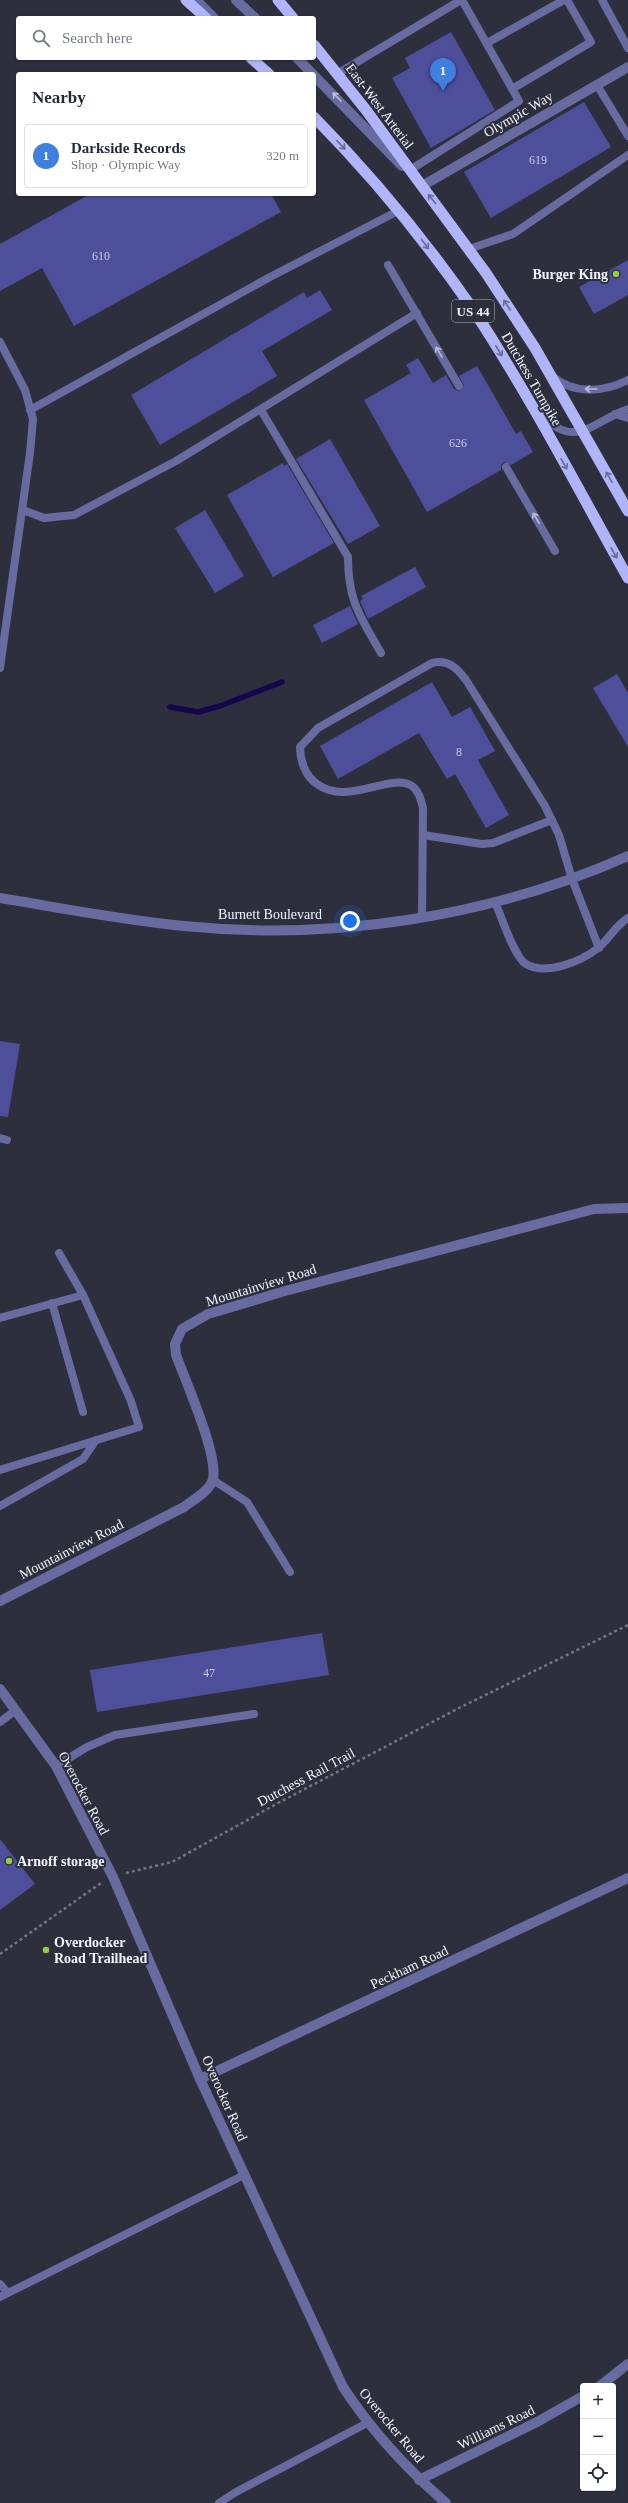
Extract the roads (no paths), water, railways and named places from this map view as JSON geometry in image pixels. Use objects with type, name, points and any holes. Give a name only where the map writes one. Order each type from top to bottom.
[{"type":"highway","points":[[186,0],[204,16]]},
{"type":"highway","points":[[278,0],[291,16]]},
{"type":"highway","name":"East-West Arterial","points":[[316,48],[422,186]]},
{"type":"highway","points":[[253,60],[268,72]]},
{"type":"highway","name":"Dutchess Turnpike","points":[[316,119],[398,211],[468,302],[519,386],[628,578]]},
{"type":"highway","name":"Dutchess Turnpike","points":[[422,186],[508,305],[628,511]]},
{"type":"street","points":[[196,0],[212,16]]},
{"type":"street","points":[[236,0],[253,16]]},
{"type":"street","points":[[256,60],[268,72]]},
{"type":"street","points":[[299,60],[311,72]]},
{"type":"street","name":"Olympic Way","points":[[422,186],[628,67]]},
{"type":"street","points":[[316,77],[422,186]]},
{"type":"street","name":"Burnett Boulevard","points":[[0,898],[123,919],[218,929],[314,929],[422,918],[495,902],[572,878],[628,856]]},
{"type":"street","name":"Mountainview Road","points":[[0,1601],[184,1507],[206,1490],[213,1480],[212,1456],[176,1355],[174,1344],[182,1329],[208,1314],[285,1291],[594,1209],[628,1208]]},
{"type":"street","name":"Overocker Road","points":[[0,1689],[56,1766],[113,1877],[200,2079],[343,2386],[369,2422],[419,2480],[446,2503]]},
{"type":"street","name":"Peckham Road","points":[[200,2079],[628,1878]]},
{"type":"street","points":[[604,2383],[628,2364]]},
{"type":"street","name":"Williams Road","points":[[419,2480],[537,2422],[580,2398]]},
{"type":"lane","points":[[337,74],[462,0],[519,102],[410,170]]},
{"type":"lane","points":[[487,43],[564,0]]},
{"type":"lane","points":[[512,89],[591,42],[567,0]]},
{"type":"lane","points":[[602,0],[628,48]]},
{"type":"lane","points":[[598,84],[628,136]]},
{"type":"lane","points":[[469,249],[513,234],[628,155]]},
{"type":"lane","points":[[30,410],[270,277],[398,211]]},
{"type":"lane","points":[[388,265],[459,386]]},
{"type":"lane","points":[[23,510],[44,518],[74,516],[176,461],[417,313]]},
{"type":"lane","points":[[0,342],[25,390],[33,419],[23,510],[0,668]]},
{"type":"lane","points":[[549,373],[567,386],[590,390],[614,386],[628,380]]},
{"type":"lane","points":[[519,386],[546,420],[564,430],[583,432],[614,414],[628,409]]},
{"type":"lane","points":[[260,410],[348,557],[348,580],[352,600],[381,653]]},
{"type":"lane","points":[[614,414],[628,418]]},
{"type":"lane","points":[[506,467],[555,551]]},
{"type":"lane","points":[[422,918],[423,808],[417,792],[413,787],[401,783],[334,793],[322,788],[309,777],[300,755],[300,747],[309,735],[318,728],[438,661],[452,664],[466,680],[552,820],[559,836],[572,878],[599,948]]},
{"type":"lane","points":[[423,835],[482,844],[493,843],[552,820]]},
{"type":"lane","points":[[495,902],[519,956],[526,964],[549,967],[564,966],[582,960],[599,948],[628,918]]},
{"type":"lane","points":[[0,1470],[139,1427],[131,1401],[83,1295],[59,1253]]},
{"type":"lane","points":[[0,1318],[83,1295]]},
{"type":"lane","points":[[52,1303],[83,1412]]},
{"type":"lane","points":[[0,1506],[83,1459],[96,1440]]},
{"type":"lane","points":[[213,1480],[247,1502],[290,1572]]},
{"type":"lane","points":[[0,1722],[16,1710]]},
{"type":"lane","points":[[56,1766],[87,1747],[115,1735],[254,1714]]},
{"type":"lane","points":[[0,2297],[7,2292],[244,2175]]},
{"type":"lane","points":[[0,2284],[7,2292]]},
{"type":"lane","points":[[219,2503],[236,2492],[369,2422]]},
{"type":"waterway","points":[[170,707],[198,712],[220,706],[282,682]]},
{"type":"place","name":"Darkside Records","points":[[443,91]]},
{"type":"place","name":"Burger King","points":[[616,274]]},
{"type":"place","name":"Arnoff storage","points":[[9,1861]]},
{"type":"place","name":"Overdocker Road Trailhead","points":[[46,1950]]}]
